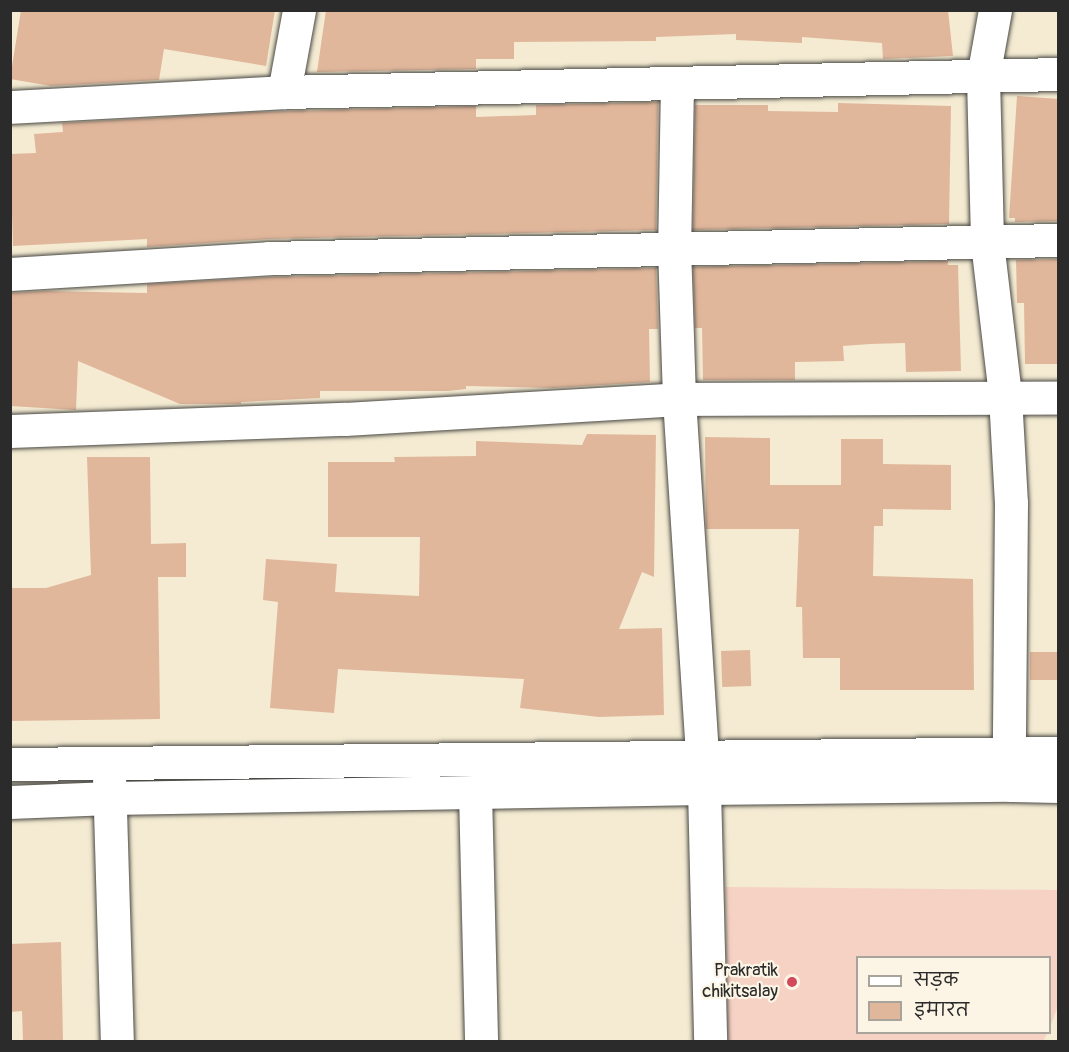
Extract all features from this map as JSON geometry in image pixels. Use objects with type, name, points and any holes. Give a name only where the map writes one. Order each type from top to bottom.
[{"type":"street","points":[[284,92],[299,10]]},
{"type":"street","points":[[995,10],[982,77],[987,242],[1005,396],[1011,503],[1009,752]]},
{"type":"street","points":[[10,107],[284,92],[1059,74]]},
{"type":"street","points":[[677,83],[674,247],[679,399],[702,755]]},
{"type":"street","points":[[10,274],[269,258],[1059,240]]},
{"type":"street","points":[[10,431],[345,419],[679,399],[1005,396],[1059,398]]},
{"type":"street","points":[[10,764],[1059,753]]},
{"type":"street","points":[[108,762],[117,1041]]},
{"type":"street","points":[[10,802],[110,798],[704,788],[1059,786]]},
{"type":"street","points":[[704,788],[710,1041]]},
{"type":"street","points":[[475,792],[481,1041]]},
{"type":"shaded area","name":"Prakratik chikitsalay","points":[[726,887],[1058,890],[1058,1006],[1051,1024],[1051,956],[856,956],[856,1034],[1047,1034],[1043,1042],[728,1041]]},
{"type":"building","points":[[21,10],[275,10],[266,66],[164,49],[159,80],[51,86],[10,79]]},
{"type":"building","points":[[326,10],[948,10],[953,56],[883,59],[882,43],[802,37],[802,43],[736,40],[736,34],[656,37],[656,41],[514,42],[514,59],[476,59],[476,69],[317,72]]},
{"type":"building","points":[[1017,96],[1059,99],[1059,221],[1015,222],[1015,218],[1009,218]]},
{"type":"building","points":[[658,102],[656,230],[269,239],[147,247],[147,239],[13,246],[10,154],[36,153],[34,134],[63,132],[62,123],[258,112],[476,106],[476,117],[536,115],[536,105]]},
{"type":"building","points":[[838,103],[951,106],[949,224],[693,230],[695,105],[768,105],[768,111],[838,112]]},
{"type":"building","points":[[1059,259],[1059,364],[1025,364],[1024,303],[1017,303],[1016,260]]},
{"type":"building","points":[[948,261],[948,265],[958,265],[961,371],[906,372],[905,343],[870,344],[843,346],[844,361],[795,362],[795,380],[703,380],[702,328],[695,328],[693,267]]},
{"type":"building","points":[[656,268],[658,329],[649,329],[650,382],[553,388],[466,386],[466,389],[448,391],[320,391],[320,398],[241,402],[241,404],[180,404],[78,361],[76,410],[10,406],[10,293],[45,291],[147,293],[147,284],[270,277]]},
{"type":"building","points":[[587,434],[656,435],[654,577],[642,572],[619,629],[662,628],[664,715],[599,717],[520,708],[524,679],[338,669],[334,713],[270,708],[278,602],[263,600],[266,559],[337,564],[335,592],[419,596],[420,537],[328,537],[328,462],[395,462],[394,457],[476,456],[476,441],[582,445]]},
{"type":"building","points":[[705,437],[770,438],[770,485],[841,485],[841,439],[883,439],[883,464],[951,465],[951,510],[883,509],[883,526],[874,526],[873,576],[973,579],[974,690],[840,690],[840,658],[803,658],[802,607],[796,607],[799,529],[706,529]]},
{"type":"building","points":[[87,457],[150,457],[151,544],[186,543],[186,577],[158,577],[160,719],[10,721],[10,588],[46,588],[91,575]]},
{"type":"building","points":[[750,650],[751,686],[722,687],[721,651]]},
{"type":"building","points":[[1030,652],[1058,652],[1058,680],[1030,680]]},
{"type":"building","points":[[61,942],[63,1041],[23,1041],[22,1011],[10,1012],[10,944]]},
{"type":"place","name":"Prakratik chikitsalay","points":[[792,982]]}]
